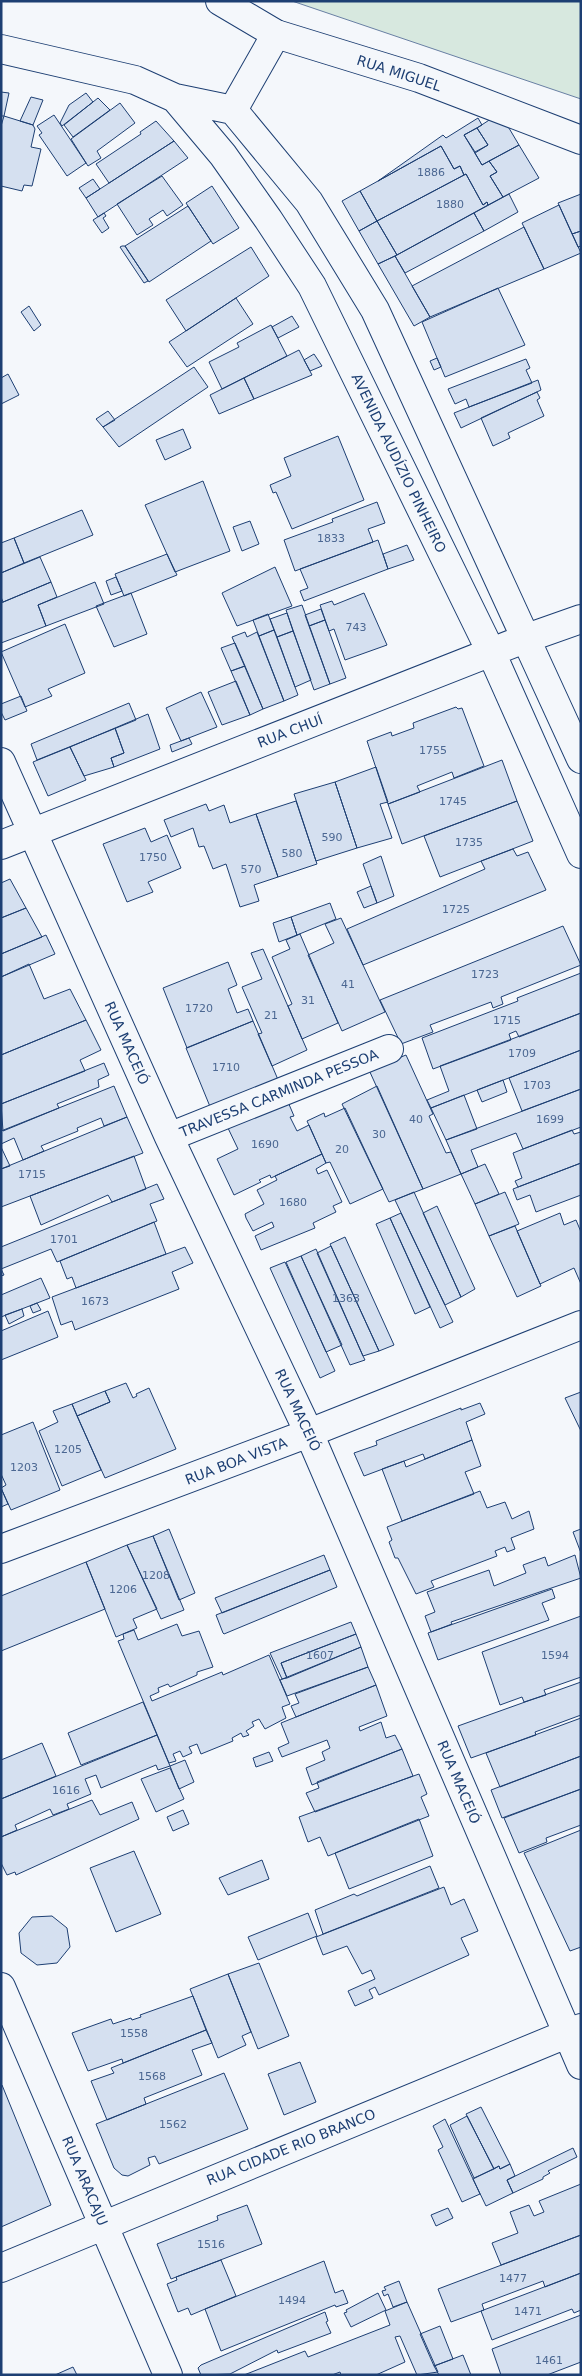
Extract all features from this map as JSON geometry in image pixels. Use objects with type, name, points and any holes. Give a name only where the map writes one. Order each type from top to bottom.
[{"type":"street","name":"RUA MIGUEL","points":[[220,1],[276,34],[419,78],[581,140]]},
{"type":"street","points":[[276,34],[233,110],[309,202],[375,310],[581,759]]},
{"type":"street","name":"AVENIDA AUDÍZIO PINHEIRO","points":[[1,49],[135,80],[175,98],[233,110]]},
{"type":"street","name":"AVENIDA AUDÍZIO PINHEIRO","points":[[175,98],[223,155],[268,218],[312,286],[491,652],[581,854]]},
{"type":"street","name":"RUA CHUÍ","points":[[1,845],[491,652],[581,619]]},
{"type":"street","name":"RUA MACEIÓ","points":[[1,762],[169,1137],[309,1433],[574,2030],[581,2065]]},
{"type":"street","name":"TRAVESSA CARMINDA PESSOA","points":[[169,1137],[390,1049]]},
{"type":"street","name":"RUA BOA VISTA","points":[[1,1550],[309,1433],[581,1325]]},
{"type":"street","name":"RUA ARACAJU","points":[[1,1987],[168,2375]]},
{"type":"street","name":"RUA CIDADE RIO BRANCO","points":[[1,2268],[574,2030]]},
{"type":"shaded area","points":[[292,1],[581,1],[581,99]]},
{"type":"building","points":[[1,92],[9,93],[4,116],[1,116]]},
{"type":"building","points":[[86,93],[93,102],[62,126],[60,123],[69,105]]},
{"type":"building","points":[[31,97],[43,100],[33,125],[20,121]]},
{"type":"building","points":[[98,98],[110,110],[73,137],[64,125]]},
{"type":"building","points":[[120,103],[135,123],[97,151],[101,158],[88,166],[71,139]]},
{"type":"building","points":[[500,113],[519,145],[482,165],[475,153],[488,145],[477,128]]},
{"type":"building","points":[[54,115],[86,163],[67,176],[39,135],[42,133],[37,126]]},
{"type":"building","points":[[4,116],[33,125],[35,129],[31,147],[41,149],[32,186],[24,185],[22,191],[1,186],[1,126]]},
{"type":"building","points":[[478,118],[482,125],[464,135],[482,165],[489,161],[497,172],[490,176],[503,197],[488,205],[487,202],[483,205],[466,174],[464,175],[460,166],[454,169],[441,146],[378,181],[443,135],[446,138]]},
{"type":"building","points":[[156,121],[174,141],[109,183],[96,164],[141,134],[140,132]]},
{"type":"building","points":[[477,128],[488,145],[475,152],[464,135]]},
{"type":"building","points":[[174,141],[188,158],[98,217],[86,198]]},
{"type":"building","points":[[519,145],[539,178],[503,197],[490,176],[497,172],[489,161]]},
{"type":"building","points":[[441,146],[454,169],[460,166],[464,175],[377,221],[360,191]]},
{"type":"building","points":[[466,174],[483,205],[487,202],[488,205],[397,255],[377,221]]},
{"type":"building","points":[[162,176],[183,205],[167,216],[163,210],[149,219],[153,225],[137,235],[117,204]]},
{"type":"building","points":[[93,179],[100,189],[86,198],[79,188]]},
{"type":"building","points":[[212,186],[239,228],[213,244],[186,203]]},
{"type":"building","points":[[360,191],[377,221],[359,231],[342,201]]},
{"type":"building","points":[[509,194],[518,212],[484,231],[474,213]]},
{"type":"building","points":[[581,194],[581,231],[572,234],[558,203]]},
{"type":"building","points":[[559,205],[581,253],[544,269],[522,223]]},
{"type":"building","points":[[188,206],[211,241],[149,282],[125,246]]},
{"type":"building","points":[[104,213],[106,216],[103,218],[109,228],[102,233],[93,220]]},
{"type":"building","points":[[474,213],[484,231],[405,273],[395,256]]},
{"type":"building","points":[[377,221],[397,255],[378,264],[359,231]]},
{"type":"building","points":[[524,227],[544,269],[430,317],[412,286]]},
{"type":"building","points":[[581,231],[581,246],[578,247],[572,234]]},
{"type":"building","points":[[125,246],[148,281],[144,283],[120,247]]},
{"type":"building","points":[[251,247],[269,276],[186,331],[166,300]]},
{"type":"building","points":[[395,256],[430,317],[414,326],[378,264]]},
{"type":"building","points":[[498,288],[525,345],[445,377],[422,322]]},
{"type":"building","points":[[236,298],[253,324],[187,367],[169,342]]},
{"type":"building","points":[[29,306],[41,325],[34,331],[21,312]]},
{"type":"building","points":[[292,316],[299,327],[278,338],[272,327]]},
{"type":"building","points":[[271,325],[287,356],[222,389],[209,362],[239,347],[237,343]]},
{"type":"building","points":[[299,350],[312,375],[254,399],[244,378]]},
{"type":"building","points":[[314,354],[322,366],[310,371],[304,360]]},
{"type":"building","points":[[437,358],[441,367],[434,370],[430,361]]},
{"type":"building","points":[[526,359],[530,368],[526,370],[532,383],[469,407],[466,399],[455,404],[448,389]]},
{"type":"building","points":[[194,367],[208,387],[119,447],[103,427]]},
{"type":"building","points":[[8,374],[19,395],[1,404],[1,378]]},
{"type":"building","points":[[244,378],[254,399],[219,414],[210,395]]},
{"type":"building","points":[[538,380],[541,390],[461,428],[454,413]]},
{"type":"building","points":[[537,392],[540,398],[537,400],[544,416],[508,433],[510,438],[493,446],[481,418]]},
{"type":"building","points":[[108,411],[115,420],[103,427],[96,419]]},
{"type":"building","points":[[183,429],[191,448],[165,460],[156,440]]},
{"type":"building","points":[[338,436],[364,500],[292,529],[276,492],[273,493],[270,485],[291,476],[284,458]]},
{"type":"building","points":[[203,481],[230,551],[175,572],[145,505]]},
{"type":"building","points":[[377,502],[385,523],[368,529],[373,542],[295,571],[284,540],[333,522],[332,519]]},
{"type":"building","points":[[82,510],[93,535],[24,563],[14,538]]},
{"type":"building","points":[[250,521],[259,544],[242,551],[233,527]]},
{"type":"building","points":[[14,538],[24,563],[1,573],[1,543]]},
{"type":"building","points":[[378,540],[388,569],[304,601],[300,591],[308,588],[300,569]]},
{"type":"building","points":[[407,545],[414,560],[388,569],[383,554]]},
{"type":"building","points":[[167,554],[177,575],[124,596],[115,574]]},
{"type":"building","points":[[40,557],[51,582],[3,602],[1,597],[1,573]]},
{"type":"building","points":[[275,567],[292,606],[237,626],[222,593]]},
{"type":"building","points":[[116,577],[122,591],[111,595],[106,581]]},
{"type":"building","points":[[51,582],[57,597],[38,605],[46,626],[1,643],[1,603]]},
{"type":"building","points":[[95,582],[104,604],[46,626],[38,605]]},
{"type":"building","points":[[131,593],[147,634],[114,647],[96,606]]},
{"type":"building","points":[[364,593],[387,645],[345,660],[334,629],[329,631],[320,605],[332,601],[334,605]]},
{"type":"building","points":[[302,605],[330,684],[314,690],[286,610]]},
{"type":"building","points":[[321,609],[325,620],[309,626],[305,615]]},
{"type":"building","points":[[287,613],[293,631],[277,637],[270,619]]},
{"type":"building","points":[[268,614],[274,630],[259,636],[253,620]]},
{"type":"building","points":[[325,620],[346,678],[330,684],[309,626]]},
{"type":"building","points":[[65,624],[85,673],[48,689],[52,696],[25,707],[1,652]]},
{"type":"building","points":[[274,630],[298,695],[284,701],[259,636]]},
{"type":"building","points":[[293,631],[311,680],[295,687],[277,637]]},
{"type":"building","points":[[245,632],[247,637],[257,632],[284,701],[263,709],[232,637]]},
{"type":"building","points":[[235,643],[245,666],[231,671],[221,648]]},
{"type":"building","points":[[245,666],[263,709],[250,715],[231,671]]},
{"type":"building","points":[[236,681],[250,715],[222,725],[208,692]]},
{"type":"building","points":[[201,692],[217,727],[181,741],[166,708]]},
{"type":"building","points":[[21,696],[27,711],[5,720],[1,712],[1,704]]},
{"type":"building","points":[[129,703],[136,720],[37,760],[31,744]]},
{"type":"building","points":[[456,707],[458,709],[462,708],[484,766],[454,778],[452,772],[417,786],[420,792],[388,804],[367,741],[391,732],[392,736],[414,728],[413,723]]},
{"type":"building","points":[[148,714],[160,749],[114,767],[111,758],[124,753],[115,728]]},
{"type":"building","points":[[115,728],[124,753],[111,758],[114,767],[84,776],[70,747]]},
{"type":"building","points":[[189,738],[192,744],[172,752],[170,745]]},
{"type":"building","points":[[70,747],[86,780],[48,796],[33,762]]},
{"type":"building","points":[[502,760],[517,801],[402,844],[388,804]]},
{"type":"building","points":[[376,767],[388,802],[380,804],[392,838],[357,848],[335,782]]},
{"type":"building","points":[[335,782],[357,848],[316,861],[294,794]]},
{"type":"building","points":[[296,801],[317,864],[278,877],[256,814]]},
{"type":"building","points":[[517,801],[533,841],[440,877],[424,836]]},
{"type":"building","points":[[206,804],[209,811],[224,805],[230,823],[256,814],[278,877],[254,885],[259,901],[240,907],[226,864],[213,869],[204,846],[199,847],[193,828],[171,837],[164,820]]},
{"type":"building","points":[[145,828],[151,842],[167,835],[181,868],[148,882],[153,892],[127,902],[103,844]]},
{"type":"building","points":[[513,849],[517,856],[528,852],[546,890],[363,965],[347,929],[485,869],[481,861]]},
{"type":"building","points":[[381,856],[394,896],[377,903],[363,864]]},
{"type":"building","points":[[10,879],[26,908],[1,918],[1,883]]},
{"type":"building","points":[[371,886],[377,903],[364,908],[357,892]]},
{"type":"building","points":[[330,903],[336,919],[297,935],[291,917]]},
{"type":"building","points":[[26,908],[42,937],[1,954],[1,918]]},
{"type":"building","points":[[291,917],[297,935],[279,942],[273,923]]},
{"type":"building","points":[[341,918],[385,1012],[342,1031],[308,955],[334,943],[325,924]]},
{"type":"building","points":[[563,926],[581,965],[501,997],[503,1004],[493,1008],[491,1002],[430,1025],[433,1032],[401,1044],[380,1000]]},
{"type":"building","points":[[300,934],[338,1023],[302,1039],[288,1006],[292,1004],[272,957],[290,949],[286,940]]},
{"type":"building","points":[[46,935],[55,954],[1,977],[1,954]]},
{"type":"building","points":[[263,949],[307,1050],[272,1066],[258,1034],[262,1033],[242,987],[262,979],[251,953]]},
{"type":"building","points":[[228,962],[237,985],[228,989],[237,1013],[248,1009],[253,1021],[187,1048],[163,988]]},
{"type":"building","points":[[29,964],[44,999],[70,989],[86,1020],[1,1055],[1,977]]},
{"type":"building","points":[[581,973],[581,1013],[519,1037],[516,1031],[509,1034],[511,1040],[433,1069],[422,1038],[518,1001],[517,998]]},
{"type":"building","points":[[581,1013],[581,1050],[431,1108],[427,1100],[449,1091],[440,1066]]},
{"type":"building","points":[[86,1020],[101,1050],[80,1060],[85,1071],[1,1104],[1,1055]]},
{"type":"building","points":[[253,1021],[279,1082],[211,1109],[186,1048]]},
{"type":"building","points":[[581,1050],[581,1089],[522,1111],[509,1078]]},
{"type":"building","points":[[406,1055],[433,1114],[429,1116],[446,1153],[451,1152],[461,1174],[423,1189],[369,1070]]},
{"type":"building","points":[[104,1063],[109,1075],[98,1080],[99,1087],[57,1104],[59,1108],[3,1131],[1,1104]]},
{"type":"building","points":[[503,1080],[507,1092],[482,1102],[477,1090]]},
{"type":"building","points":[[114,1086],[127,1117],[104,1126],[101,1118],[77,1128],[78,1131],[41,1146],[44,1151],[23,1160],[14,1138],[1,1144],[1,1131]]},
{"type":"building","points":[[377,1086],[423,1189],[389,1202],[342,1104]]},
{"type":"building","points":[[581,1089],[581,1127],[523,1149],[516,1133],[471,1150],[478,1167],[461,1174],[446,1140]]},
{"type":"building","points":[[464,1095],[477,1129],[446,1140],[431,1108]]},
{"type":"building","points":[[288,1102],[294,1116],[290,1117],[297,1131],[309,1125],[322,1154],[271,1178],[270,1175],[259,1180],[261,1182],[234,1195],[217,1159],[238,1149],[227,1126]]},
{"type":"building","points":[[345,1108],[383,1189],[350,1204],[330,1162],[326,1163],[307,1121],[324,1113],[325,1117]]},
{"type":"building","points":[[127,1117],[143,1153],[1,1207],[1,1169]]},
{"type":"building","points":[[572,1130],[574,1134],[581,1132],[581,1163],[518,1187],[515,1181],[522,1178],[513,1153]]},
{"type":"building","points":[[1,1147],[10,1166],[1,1169]]},
{"type":"building","points":[[322,1154],[326,1163],[316,1169],[318,1174],[327,1170],[342,1202],[333,1206],[336,1212],[313,1223],[315,1228],[261,1250],[255,1236],[274,1227],[272,1222],[253,1231],[246,1218],[245,1214],[264,1204],[257,1190],[277,1180],[275,1176]]},
{"type":"building","points":[[134,1156],[146,1189],[112,1202],[108,1195],[41,1225],[30,1196]]},
{"type":"building","points":[[581,1163],[581,1195],[536,1212],[530,1195],[517,1200],[513,1189]]},
{"type":"building","points":[[485,1164],[499,1194],[475,1204],[461,1174]]},
{"type":"building","points":[[157,1184],[164,1199],[150,1204],[157,1221],[57,1262],[51,1249],[1,1269],[1,1247]]},
{"type":"building","points":[[414,1192],[461,1297],[445,1305],[395,1200]]},
{"type":"building","points":[[505,1192],[519,1224],[489,1236],[475,1204]]},
{"type":"building","points":[[437,1206],[475,1289],[461,1297],[423,1213]]},
{"type":"building","points":[[401,1213],[453,1322],[440,1328],[390,1218]]},
{"type":"building","points":[[560,1213],[564,1225],[576,1220],[581,1232],[581,1284],[574,1268],[540,1284],[517,1231]]},
{"type":"building","points":[[390,1218],[430,1307],[415,1314],[376,1224]]},
{"type":"building","points":[[154,1222],[166,1254],[76,1288],[72,1277],[67,1279],[60,1261]]},
{"type":"building","points":[[515,1226],[541,1286],[517,1297],[489,1236]]},
{"type":"building","points":[[345,1237],[394,1345],[379,1351],[330,1244]]},
{"type":"building","points":[[331,1246],[379,1351],[363,1356],[317,1253]]},
{"type":"building","points":[[185,1247],[193,1263],[172,1272],[179,1289],[75,1330],[72,1321],[61,1325],[52,1297]]},
{"type":"building","points":[[316,1249],[365,1360],[350,1365],[301,1256]]},
{"type":"building","points":[[301,1256],[342,1345],[326,1352],[286,1262]]},
{"type":"building","points":[[285,1262],[335,1371],[320,1378],[270,1268]]},
{"type":"building","points":[[41,1278],[50,1298],[1,1317],[1,1295]]},
{"type":"building","points":[[37,1303],[41,1310],[33,1313],[30,1306]]},
{"type":"building","points":[[22,1309],[24,1316],[9,1324],[5,1315]]},
{"type":"building","points":[[48,1311],[58,1337],[1,1360],[1,1331]]},
{"type":"building","points":[[126,1383],[133,1398],[137,1396],[136,1394],[149,1388],[176,1449],[105,1478],[77,1416],[110,1402],[105,1391]]},
{"type":"building","points":[[105,1391],[110,1402],[77,1416],[72,1404]]},
{"type":"building","points":[[581,1392],[581,1431],[565,1398]]},
{"type":"building","points":[[480,1403],[485,1414],[466,1422],[472,1440],[425,1459],[423,1454],[364,1476],[354,1453],[377,1445],[376,1441],[461,1408],[461,1410]]},
{"type":"building","points":[[72,1404],[101,1470],[62,1486],[39,1431],[58,1422],[53,1411]]},
{"type":"building","points":[[33,1422],[60,1490],[11,1510],[1,1488],[6,1485],[1,1474],[1,1435]]},
{"type":"building","points":[[472,1440],[481,1466],[465,1472],[474,1494],[402,1521],[382,1469],[404,1461],[406,1467]]},
{"type":"building","points":[[1,1488],[8,1504],[1,1507]]},
{"type":"building","points":[[480,1491],[487,1508],[505,1502],[512,1519],[529,1511],[534,1529],[511,1538],[515,1549],[507,1552],[505,1547],[495,1551],[497,1556],[431,1581],[434,1587],[416,1594],[398,1558],[395,1558],[389,1542],[392,1540],[387,1527]]},
{"type":"building","points":[[169,1529],[195,1593],[179,1600],[153,1536]]},
{"type":"building","points":[[581,1529],[581,1553],[573,1532]]},
{"type":"building","points":[[153,1536],[184,1610],[161,1619],[127,1545]]},
{"type":"building","points":[[127,1545],[157,1609],[133,1619],[137,1628],[116,1637],[86,1562]]},
{"type":"building","points":[[324,1555],[330,1570],[222,1613],[215,1598]]},
{"type":"building","points":[[575,1555],[581,1578],[451,1622],[452,1624],[431,1632],[425,1616],[435,1612],[427,1592],[489,1570],[494,1586],[526,1573],[523,1565],[545,1557],[548,1566]]},
{"type":"building","points":[[86,1562],[105,1609],[1,1651],[1,1596]]},
{"type":"building","points":[[330,1570],[337,1587],[223,1633],[216,1615]]},
{"type":"building","points":[[552,1589],[555,1598],[542,1603],[549,1620],[438,1660],[428,1633]]},
{"type":"building","points":[[581,1616],[581,1677],[544,1690],[546,1695],[524,1702],[522,1697],[500,1705],[482,1652]]},
{"type":"building","points":[[351,1622],[356,1634],[281,1663],[287,1678],[282,1679],[270,1653]]},
{"type":"building","points":[[177,1624],[182,1636],[199,1631],[213,1667],[197,1672],[197,1675],[170,1687],[168,1684],[158,1688],[159,1692],[150,1696],[152,1701],[222,1672],[223,1675],[269,1655],[290,1704],[282,1707],[286,1718],[265,1729],[259,1719],[252,1722],[254,1726],[246,1731],[249,1735],[243,1737],[241,1733],[232,1738],[233,1741],[201,1754],[197,1744],[189,1747],[192,1753],[183,1757],[180,1751],[173,1754],[176,1761],[169,1763],[118,1641],[124,1639],[123,1634],[134,1630],[138,1640]]},
{"type":"building","points":[[356,1634],[361,1647],[287,1678],[281,1663]]},
{"type":"building","points":[[361,1647],[368,1667],[287,1696],[280,1680]]},
{"type":"building","points":[[368,1667],[376,1685],[296,1717],[291,1706],[299,1703],[295,1694]]},
{"type":"building","points":[[581,1682],[581,1715],[535,1732],[536,1735],[471,1758],[458,1726]]},
{"type":"building","points":[[376,1685],[387,1716],[359,1727],[360,1731],[381,1722],[386,1738],[395,1735],[402,1749],[312,1785],[306,1768],[325,1760],[322,1752],[330,1748],[327,1740],[282,1757],[278,1748],[289,1743],[281,1723]]},
{"type":"building","points":[[143,1702],[157,1735],[81,1765],[68,1733]]},
{"type":"building","points":[[581,1718],[581,1756],[500,1787],[486,1753]]},
{"type":"building","points":[[157,1735],[170,1766],[158,1770],[156,1765],[101,1788],[96,1775],[85,1779],[91,1794],[67,1804],[69,1809],[53,1815],[50,1809],[15,1825],[17,1830],[1,1837],[1,1799]]},
{"type":"building","points":[[42,1743],[56,1776],[1,1799],[1,1760]]},
{"type":"building","points":[[402,1749],[413,1776],[315,1812],[306,1793],[319,1788],[317,1782]]},
{"type":"building","points":[[269,1752],[273,1761],[256,1767],[253,1758]]},
{"type":"building","points":[[581,1756],[581,1789],[502,1818],[491,1790]]},
{"type":"building","points":[[185,1760],[194,1782],[179,1789],[170,1766]]},
{"type":"building","points":[[170,1768],[184,1799],[156,1812],[141,1779]]},
{"type":"building","points":[[419,1774],[427,1794],[421,1797],[429,1816],[328,1856],[320,1837],[308,1842],[299,1817]]},
{"type":"building","points":[[581,1789],[581,1825],[546,1838],[547,1842],[519,1853],[504,1818]]},
{"type":"building","points":[[92,1800],[100,1815],[132,1802],[139,1819],[16,1875],[15,1872],[7,1875],[1,1863],[1,1837]]},
{"type":"building","points":[[183,1810],[189,1824],[173,1831],[167,1817]]},
{"type":"building","points":[[419,1819],[433,1856],[349,1889],[335,1853]]},
{"type":"building","points":[[581,1830],[581,1947],[570,1951],[524,1853]]},
{"type":"building","points":[[134,1851],[161,1914],[116,1932],[90,1868]]},
{"type":"building","points":[[262,1860],[269,1879],[228,1895],[219,1878]]},
{"type":"building","points":[[430,1866],[439,1888],[323,1934],[315,1910],[354,1894],[357,1896]]},
{"type":"building","points":[[444,1887],[451,1905],[464,1899],[478,1931],[461,1938],[469,1955],[379,1995],[375,1987],[369,1990],[373,1998],[355,2006],[348,1991],[375,1979],[371,1970],[362,1974],[347,1946],[323,1955],[316,1937]]},
{"type":"building","points":[[308,1913],[317,1936],[258,1960],[248,1937]]},
{"type":"building","points":[[52,1916],[67,1928],[70,1947],[57,1963],[37,1965],[21,1953],[19,1933],[32,1917]]},
{"type":"building","points":[[259,1963],[289,2036],[258,2049],[228,1974]]},
{"type":"building","points":[[228,1974],[251,2032],[242,2036],[246,2045],[218,2058],[190,1989]]},
{"type":"building","points":[[193,1996],[206,2030],[123,2063],[122,2059],[88,2071],[72,2033],[111,2019],[113,2024],[131,2018],[132,2020],[141,2017],[140,2015]]},
{"type":"building","points":[[206,2030],[212,2043],[192,2050],[202,2075],[144,2098],[146,2104],[107,2120],[91,2081],[114,2073],[111,2068]]},
{"type":"building","points":[[300,2062],[316,2102],[284,2115],[268,2074]]},
{"type":"building","points":[[224,2073],[248,2129],[159,2164],[155,2156],[148,2158],[150,2165],[128,2176],[122,2175],[114,2168],[96,2124]]},
{"type":"building","points":[[1,2085],[51,2205],[1,2227]]},
{"type":"building","points":[[481,2107],[510,2164],[500,2169],[499,2166],[494,2169],[466,2114]]},
{"type":"building","points":[[467,2116],[494,2169],[474,2178],[450,2125]]},
{"type":"building","points":[[445,2119],[480,2194],[462,2202],[438,2150],[443,2147],[433,2126]]},
{"type":"building","points":[[573,2148],[577,2157],[548,2171],[550,2173],[543,2177],[543,2179],[513,2193],[507,2180]]},
{"type":"building","points":[[510,2164],[515,2176],[507,2180],[513,2193],[486,2206],[473,2179],[499,2166],[500,2169]]},
{"type":"building","points":[[581,2184],[581,2235],[501,2265],[492,2243],[518,2233],[510,2212],[529,2205],[534,2216],[544,2212],[539,2201]]},
{"type":"building","points":[[247,2205],[262,2244],[171,2279],[157,2244],[218,2220],[217,2216]]},
{"type":"building","points":[[448,2208],[453,2218],[436,2226],[431,2215]]},
{"type":"building","points":[[581,2235],[581,2273],[545,2287],[543,2281],[482,2304],[484,2310],[451,2322],[438,2289]]},
{"type":"building","points":[[221,2260],[236,2296],[191,2315],[188,2308],[178,2312],[167,2284],[177,2280],[176,2277]]},
{"type":"building","points":[[324,2261],[335,2293],[343,2290],[348,2303],[336,2307],[335,2305],[221,2351],[205,2309]]},
{"type":"building","points":[[581,2273],[581,2310],[574,2313],[572,2309],[492,2340],[481,2311]]},
{"type":"building","points":[[399,2281],[407,2302],[393,2307],[388,2294],[384,2296],[382,2291],[386,2290],[384,2287]]},
{"type":"building","points":[[378,2293],[386,2310],[351,2327],[344,2313],[347,2312],[346,2310]]},
{"type":"building","points":[[407,2302],[438,2372],[417,2375],[400,2336],[395,2337],[405,2362],[376,2375],[341,2375],[340,2372],[332,2375],[244,2375],[305,2351],[308,2357],[390,2325],[385,2311]]},
{"type":"building","points":[[325,2312],[328,2321],[326,2322],[331,2333],[278,2353],[277,2350],[230,2374],[201,2375],[198,2368],[201,2365]]},
{"type":"building","points":[[581,2315],[581,2362],[547,2375],[501,2375],[492,2349]]},
{"type":"building","points":[[440,2326],[453,2359],[434,2366],[420,2334]]},
{"type":"building","points":[[463,2355],[471,2375],[439,2375],[434,2366]]},
{"type":"building","points":[[73,2367],[77,2375],[55,2375]]}]
